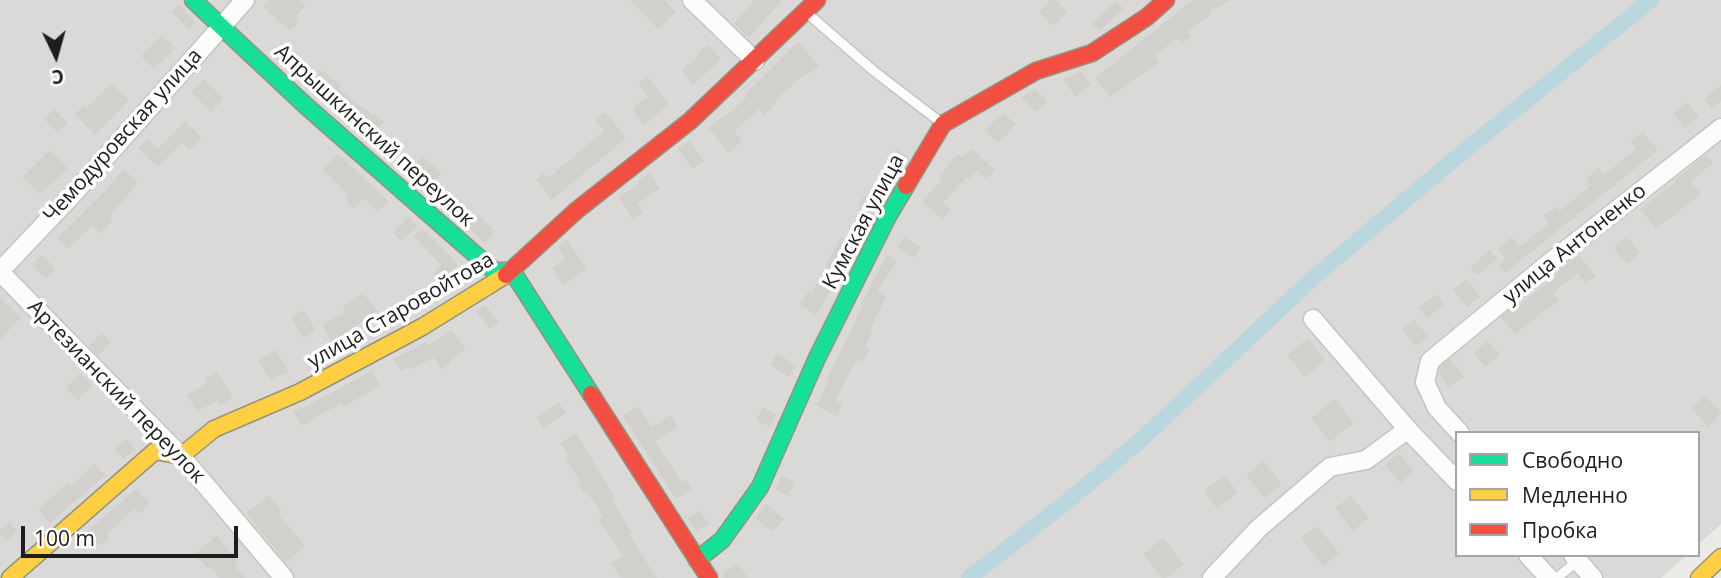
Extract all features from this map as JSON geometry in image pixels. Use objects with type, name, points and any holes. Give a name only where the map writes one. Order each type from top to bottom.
[{"type":"street","name":"Апрышкинский переулок","points":[[193,0],[304,105],[494,271],[512,271]]},
{"type":"street","name":"Чемодуровская улица","points":[[0,271],[75,192],[245,0]]},
{"type":"street","points":[[692,0],[755,61]]},
{"type":"street","name":"Кумская улица","points":[[697,560],[722,540],[760,487],[817,358],[888,216],[943,124],[1036,71],[1092,53],[1147,17],[1166,0]]},
{"type":"street","name":"улица Старовойтова","points":[[181,456],[214,429],[300,392],[422,327],[512,271],[577,210],[690,121],[812,6]]},
{"type":"street","name":"улица Антоненко","points":[[1458,431],[1437,408],[1425,382],[1430,361],[1721,128]]},
{"type":"street","name":"Артезианский переулок","points":[[0,271],[181,456],[284,578]]},
{"type":"street","points":[[512,271],[709,578]]},
{"type":"street","points":[[1313,318],[1408,429],[1455,479]]},
{"type":"street","points":[[1212,578],[1259,528],[1330,467],[1366,460],[1408,429]]},
{"type":"street","points":[[10,578],[155,451],[181,456]]},
{"type":"street","points":[[1530,557],[1549,578]]},
{"type":"street","points":[[1699,578],[1721,557]]},
{"type":"street","points":[[1575,558],[1592,578]]},
{"type":"lane","points":[[812,6],[875,72],[943,124]]},
{"type":"lane","points":[[1557,578],[1575,558]]},
{"type":"shaded area","points":[[0,0],[1721,0],[1721,524],[1700,543],[1700,431],[1455,431],[1455,557],[1685,557],[1661,578],[0,578]]},
{"type":"building","points":[[270,0],[300,0],[306,5],[295,17],[299,21],[290,31],[263,7]]},
{"type":"building","points":[[630,0],[665,0],[676,12],[658,29]]},
{"type":"building","points":[[754,0],[782,0],[749,38],[734,24]]},
{"type":"building","points":[[1051,0],[1055,0],[1067,12],[1053,26],[1039,12]]},
{"type":"building","points":[[1193,0],[1231,0],[1210,11],[1211,14],[1188,31],[1191,36],[1182,43],[1178,38],[1155,55],[1160,62],[1110,97],[1095,78]]},
{"type":"building","points":[[1116,1],[1124,9],[1099,31],[1092,24]]},
{"type":"building","points":[[179,4],[195,23],[189,29],[171,11]]},
{"type":"building","points":[[162,35],[175,48],[154,69],[141,56]]},
{"type":"building","points":[[798,42],[819,66],[774,101],[776,104],[764,115],[759,109],[734,131],[742,141],[728,153],[709,128],[733,110],[747,96],[745,94]]},
{"type":"building","points":[[708,44],[721,59],[693,85],[681,70],[699,56],[697,53]]},
{"type":"building","points":[[322,70],[342,86],[339,89],[373,116],[375,114],[384,121],[368,140],[308,87]]},
{"type":"building","points":[[1081,72],[1091,85],[1076,97],[1063,79]]},
{"type":"building","points":[[647,76],[669,104],[644,125],[632,109],[648,96],[638,84]]},
{"type":"building","points":[[204,79],[224,99],[211,112],[191,92]]},
{"type":"building","points":[[111,83],[129,101],[95,135],[75,114],[84,105],[87,108]]},
{"type":"building","points":[[1721,85],[1721,101],[1712,109],[1704,99]]},
{"type":"building","points":[[1035,89],[1048,101],[1037,112],[1021,98]]},
{"type":"building","points":[[1687,102],[1699,117],[1685,128],[1673,114]]},
{"type":"building","points":[[54,109],[68,123],[58,133],[44,119]]},
{"type":"building","points":[[605,112],[626,138],[552,200],[536,180],[544,173],[548,178],[604,131],[595,120]]},
{"type":"building","points":[[1003,113],[1016,124],[999,143],[984,130]]},
{"type":"building","points":[[185,121],[202,138],[189,150],[182,143],[158,167],[138,148],[147,139],[158,149]]},
{"type":"building","points":[[1643,132],[1658,150],[1505,273],[1499,265],[1506,259],[1498,249],[1512,237],[1520,247],[1549,223],[1544,216],[1556,207],[1560,211],[1591,185],[1586,179],[1599,168],[1604,175],[1636,149],[1630,142]]},
{"type":"building","points":[[689,141],[704,161],[693,169],[678,149]]},
{"type":"building","points":[[971,148],[995,170],[987,179],[977,170],[969,179],[967,177],[943,203],[951,209],[942,219],[922,202],[942,179],[939,176],[958,154],[962,158]]},
{"type":"building","points":[[896,149],[907,156],[872,215],[858,205],[864,196],[871,200],[890,170],[885,166]]},
{"type":"building","points":[[50,150],[68,169],[40,194],[22,177]]},
{"type":"building","points":[[338,154],[389,202],[378,212],[364,198],[353,208],[345,199],[349,195],[323,170]]},
{"type":"building","points":[[1705,155],[1713,163],[1690,182],[1701,194],[1656,229],[1640,209],[1676,182],[1675,180]]},
{"type":"building","points":[[422,157],[442,173],[428,189],[408,173]]},
{"type":"building","points":[[124,169],[138,183],[109,217],[113,221],[101,233],[92,225],[69,249],[57,238]]},
{"type":"building","points":[[650,173],[660,189],[637,204],[643,213],[633,220],[619,197]]},
{"type":"building","points":[[478,215],[495,232],[484,242],[467,225]]},
{"type":"building","points":[[409,217],[418,226],[401,241],[393,232]]},
{"type":"building","points":[[422,228],[458,265],[440,282],[433,273],[441,265],[414,236]]},
{"type":"building","points":[[841,237],[856,246],[816,315],[800,304],[808,292],[811,294],[827,268],[825,267]]},
{"type":"building","points":[[904,237],[921,248],[914,258],[897,247]]},
{"type":"building","points":[[1627,237],[1640,253],[1627,264],[1614,248]]},
{"type":"building","points":[[567,240],[587,270],[563,285],[552,268],[565,259],[558,248]]},
{"type":"building","points":[[1490,250],[1497,259],[1477,275],[1470,267]]},
{"type":"building","points":[[42,255],[56,269],[46,279],[32,265]]},
{"type":"building","points":[[887,255],[897,262],[877,291],[886,296],[869,332],[872,333],[865,346],[870,349],[863,362],[857,359],[835,401],[842,405],[837,416],[816,405],[829,382],[826,380],[863,305],[861,304]]},
{"type":"building","points":[[1579,256],[1596,276],[1586,284],[1577,273],[1553,293],[1559,300],[1515,334],[1501,317]]},
{"type":"building","points":[[1466,279],[1480,296],[1467,307],[1453,290]]},
{"type":"building","points":[[363,293],[377,311],[347,332],[350,339],[335,348],[322,325],[345,312],[342,308]]},
{"type":"building","points":[[1436,294],[1444,305],[1427,318],[1419,308]]},
{"type":"building","points":[[0,298],[21,317],[0,340]]},
{"type":"building","points":[[485,305],[499,322],[490,329],[476,311]]},
{"type":"building","points":[[304,310],[316,331],[303,338],[291,317]]},
{"type":"building","points":[[1414,320],[1428,336],[1416,346],[1402,329]]},
{"type":"building","points":[[451,330],[466,349],[441,369],[433,357],[412,370],[410,366],[401,371],[393,359],[426,342],[429,346]]},
{"type":"building","points":[[101,333],[111,342],[98,356],[89,346]]},
{"type":"building","points":[[1308,338],[1325,360],[1305,377],[1287,355]]},
{"type":"building","points":[[1488,341],[1500,355],[1485,367],[1473,352]]},
{"type":"building","points":[[276,350],[288,371],[271,381],[258,360]]},
{"type":"building","points":[[778,353],[796,366],[788,377],[770,364]]},
{"type":"building","points":[[1450,359],[1464,376],[1449,388],[1439,374],[1440,367]]},
{"type":"building","points":[[217,371],[233,398],[220,405],[217,400],[197,412],[187,395],[207,383],[205,378]]},
{"type":"building","points":[[371,371],[380,385],[344,407],[341,403],[302,426],[293,411],[306,407]]},
{"type":"building","points":[[80,373],[92,385],[78,400],[66,389]]},
{"type":"building","points":[[1705,396],[1721,413],[1708,427],[1691,408]]},
{"type":"building","points":[[1335,399],[1354,423],[1330,442],[1311,418]]},
{"type":"building","points":[[559,403],[566,413],[543,428],[536,417]]},
{"type":"building","points":[[638,406],[652,427],[670,415],[678,426],[655,441],[682,482],[686,480],[692,489],[676,499],[623,416]]},
{"type":"building","points":[[763,407],[776,414],[770,427],[756,420]]},
{"type":"building","points":[[576,433],[615,498],[612,500],[632,533],[629,535],[657,578],[621,578],[611,563],[623,556],[598,519],[603,516],[587,492],[585,494],[578,484],[581,483],[565,458],[569,456],[560,443]]},
{"type":"building","points":[[126,439],[135,449],[123,459],[115,449]]},
{"type":"building","points":[[1399,453],[1414,472],[1400,483],[1385,465]]},
{"type":"building","points":[[1263,461],[1282,484],[1265,498],[1246,475]]},
{"type":"building","points":[[94,464],[105,475],[50,523],[38,509],[68,483],[71,486]]},
{"type":"building","points":[[782,475],[795,482],[788,495],[776,489]]},
{"type":"building","points":[[1224,475],[1238,492],[1217,509],[1204,491]]},
{"type":"building","points":[[136,489],[150,504],[139,514],[134,509],[107,534],[110,537],[99,546],[86,532]]},
{"type":"building","points":[[269,495],[282,511],[278,514],[305,546],[286,562],[246,513]]},
{"type":"building","points":[[1351,496],[1369,518],[1353,531],[1335,508]]},
{"type":"building","points":[[766,504],[784,519],[772,532],[756,518]]},
{"type":"building","points":[[700,511],[709,524],[697,532],[688,518]]},
{"type":"building","points":[[9,522],[17,531],[6,541],[0,535],[0,530]]},
{"type":"building","points":[[1317,526],[1339,553],[1323,566],[1301,538]]},
{"type":"building","points":[[217,535],[238,563],[234,566],[245,578],[220,578],[195,554]]},
{"type":"building","points":[[1163,538],[1184,564],[1166,578],[1162,578],[1143,554]]},
{"type":"building","points":[[738,563],[748,578],[724,578],[722,573]]},
{"type":"waterway","points":[[969,578],[1142,439],[1313,278],[1464,151],[1651,0]]},
{"type":"traffic: fast","points":[[193,0],[305,105],[494,271],[512,271],[591,394]]},
{"type":"traffic: fast","points":[[697,560],[722,540],[760,487],[817,358],[888,216],[906,186]]},
{"type":"traffic: slow","points":[[10,578],[155,451],[181,456],[214,429],[300,392],[422,327],[506,275]]},
{"type":"traffic: slow","points":[[1699,578],[1721,557]]},
{"type":"traffic: jam","points":[[506,275],[577,210],[690,121],[817,0]]},
{"type":"traffic: jam","points":[[906,186],[943,124],[1036,71],[1092,53],[1147,17],[1166,0]]},
{"type":"traffic: jam","points":[[591,394],[709,578]]}]
